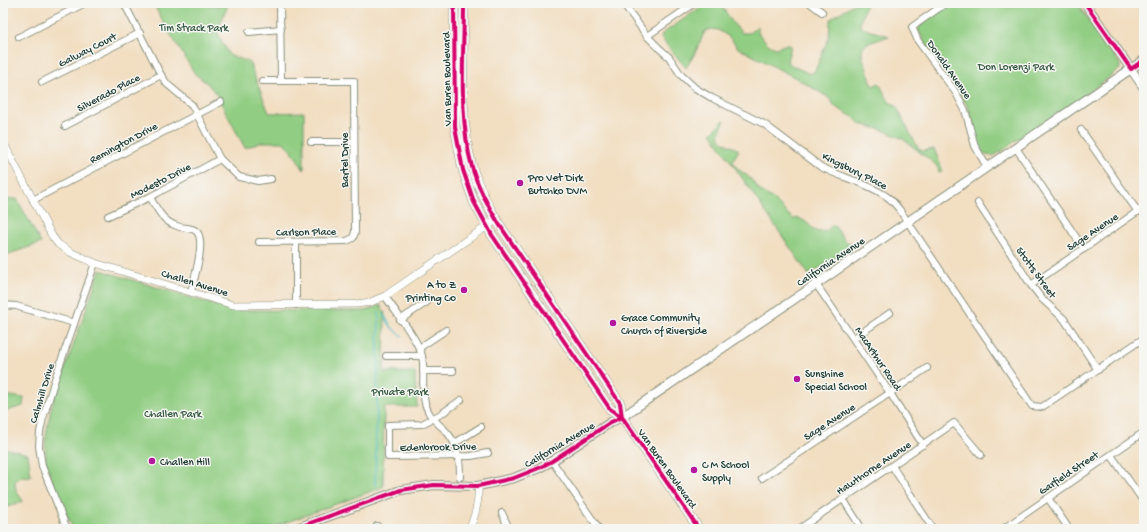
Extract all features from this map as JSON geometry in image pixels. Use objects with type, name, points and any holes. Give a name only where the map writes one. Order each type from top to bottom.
[{"type":"main road","name":"Van Buren Boulevard","points":[[454,3],[455,127],[461,165],[474,202],[487,226],[610,409],[622,417],[699,529]]},
{"type":"main road","name":"Van Buren Boulevard","points":[[464,3],[464,120],[470,159],[483,195],[496,220],[620,404],[622,417]]},
{"type":"main road","points":[[1085,3],[1144,88]]},
{"type":"main road","name":"California Avenue","points":[[294,529],[401,490],[434,485],[478,486],[514,478],[552,461],[611,422],[622,417],[1144,60]]},
{"type":"main road","points":[[454,83],[458,85],[460,111],[464,120]]},
{"type":"main road","points":[[461,165],[466,165],[469,168],[476,188],[483,195]]},
{"type":"street","points":[[19,37],[85,3]]},
{"type":"street","points":[[124,3],[161,75],[168,84],[192,105],[220,159],[239,177],[258,181],[272,179]]},
{"type":"street","points":[[262,81],[281,81],[280,3]]},
{"type":"street","name":"Kingsbury Place","points":[[623,3],[647,36],[660,49],[681,75],[695,88],[764,124],[821,167],[830,172],[873,188],[887,196],[899,209],[1032,406],[1037,408],[1042,407],[1098,370]]},
{"type":"street","points":[[647,36],[695,3]]},
{"type":"street","points":[[810,3],[822,12]]},
{"type":"street","name":"Donald Avenue","points":[[946,3],[912,27],[918,40],[956,93],[966,110],[975,146],[987,167]]},
{"type":"street","points":[[248,32],[281,29]]},
{"type":"street","name":"Galway Court","points":[[42,82],[140,33]]},
{"type":"street","name":"Silverado Place","points":[[65,126],[161,75]]},
{"type":"street","name":"Bartel Drive","points":[[281,81],[354,81],[353,238]]},
{"type":"street","name":"Remington Drive","points":[[34,200],[221,102]]},
{"type":"street","points":[[1081,130],[1138,212]]},
{"type":"street","name":"Challen Avenue","points":[[3,142],[52,236],[58,244],[70,252],[94,263],[233,305],[356,304],[371,302],[384,296],[496,220]]},
{"type":"street","points":[[311,142],[354,142]]},
{"type":"street","points":[[1016,148],[1084,249]]},
{"type":"street","name":"Modesto Drive","points":[[108,216],[150,198],[220,159]]},
{"type":"street","points":[[150,198],[167,221],[176,226],[193,229],[200,237],[200,258],[191,292]]},
{"type":"street","name":"Stotts Street","points":[[978,203],[1031,284],[1042,299],[1064,319],[1098,370]]},
{"type":"street","name":"Sage Avenue","points":[[1031,284],[1144,207]]},
{"type":"street","name":"Carlson Place","points":[[259,242],[347,240],[353,238]]},
{"type":"street","points":[[296,242],[296,305]]},
{"type":"street","name":"Calmhill Drive","points":[[67,529],[42,466],[40,457],[40,432],[55,379],[94,263]]},
{"type":"street","name":"MacArthur Road","points":[[816,284],[854,338],[923,445]]},
{"type":"street","points":[[384,296],[419,348],[422,356],[422,388],[424,400],[428,411],[450,436],[454,443],[459,456],[460,477]]},
{"type":"street","points":[[400,320],[427,302]]},
{"type":"street","points":[[3,305],[16,306],[74,323]]},
{"type":"street","points":[[854,338],[890,313]]},
{"type":"street","points":[[419,348],[446,330]]},
{"type":"street","points":[[1098,370],[1144,338]]},
{"type":"street","points":[[386,356],[422,356]]},
{"type":"street","name":"Sage Avenue","points":[[762,478],[927,368]]},
{"type":"street","points":[[423,372],[454,372]]},
{"type":"street","points":[[433,418],[461,400]]},
{"type":"street","name":"Edenbrook Drive","points":[[433,418],[422,424],[388,425],[388,457],[459,456],[481,455],[488,453]]},
{"type":"street","name":"Hawthorne Avenue","points":[[802,527],[954,423],[982,455]]},
{"type":"street","points":[[454,443],[481,427]]},
{"type":"street","name":"Garfield Street","points":[[1003,529],[1144,432]]},
{"type":"street","points":[[1111,455],[1144,502]]},
{"type":"street","points":[[552,461],[599,529]]},
{"type":"street","points":[[892,466],[933,529]]},
{"type":"street","points":[[469,529],[475,516],[478,504],[478,486]]},
{"type":"street","points":[[1048,498],[1070,529]]},
{"type":"street","points":[[843,499],[860,524]]},
{"type":"street","points":[[502,513],[509,529]]},
{"type":"green space","name":"Tim Strack Park","points":[[153,3],[207,3],[211,6],[228,5],[217,32],[229,55],[249,62],[269,113],[304,112],[304,170],[291,149],[283,142],[262,142],[245,148],[216,94],[208,84],[195,74],[164,24]]},
{"type":"green space","points":[[707,3],[720,3],[732,22],[742,33],[749,33],[758,26],[758,33],[769,45],[776,48],[787,44],[791,46],[787,61],[791,65],[810,74],[815,71],[829,37],[830,22],[832,18],[855,3],[866,3],[860,24],[861,28],[889,36],[866,44],[862,49],[862,56],[873,86],[879,83],[889,102],[895,105],[918,148],[922,151],[934,149],[943,171],[939,172],[935,164],[903,139],[883,130],[860,124],[853,117],[834,106],[832,101],[826,96],[796,78],[738,48],[728,36],[718,30],[710,29],[705,31],[686,68],[661,38],[662,34]]},
{"type":"green space","name":"Don Lorenzi Park","points":[[952,3],[1077,3],[1118,61],[1120,69],[1084,96],[1000,152],[993,156],[989,156],[984,154],[977,144],[967,105],[918,29],[923,23]]},
{"type":"green space","points":[[724,120],[725,121],[720,133],[721,140],[739,150],[733,160],[734,164],[750,178],[760,191],[773,199],[793,219],[797,218],[803,220],[817,232],[826,231],[833,224],[846,242],[853,243],[855,245],[809,275],[711,133]]},
{"type":"green space","points":[[3,199],[17,199],[41,243],[3,256]]},
{"type":"green space","name":"Challen Park","points":[[100,270],[231,310],[365,311],[380,305],[385,312],[384,372],[415,372],[417,407],[384,407],[383,487],[268,529],[73,529],[48,469],[45,445],[52,405]]},
{"type":"green space","points":[[3,395],[24,398],[23,406],[3,412]]},
{"type":"green space","points":[[3,448],[28,454],[31,476],[21,477],[15,481],[16,491],[23,501],[7,507],[3,498]]},
{"type":"waterway","points":[[375,486],[379,312]]},
{"type":"waterway","points":[[384,315],[392,328],[402,336]]},
{"type":"cycle path","points":[[454,3],[455,127],[463,170],[474,202],[492,235],[610,409],[622,417]]},
{"type":"cycle path","points":[[464,3],[463,106],[468,147],[474,175],[488,205],[501,227],[620,403],[622,417],[699,529]]},
{"type":"cycle path","points":[[1085,3],[1131,69],[1144,60]]},
{"type":"cycle path","points":[[294,529],[401,490],[434,485],[478,486],[514,478],[552,461],[611,422],[622,417]]},
{"type":"place","name":"Pro Vet Dirk Butchko DVM","points":[[520,183]]},
{"type":"place","name":"A to Z Printing Co","points":[[464,290]]},
{"type":"place","name":"Grace Community Church of Riverside","points":[[613,323]]},
{"type":"place","name":"Sunshine Special School","points":[[797,379]]},
{"type":"place","name":"Challen Hill","points":[[152,461]]},
{"type":"place","name":"C M School Supply","points":[[694,470]]},
{"type":"park label","name":"Private Park","points":[[400,391]]}]
